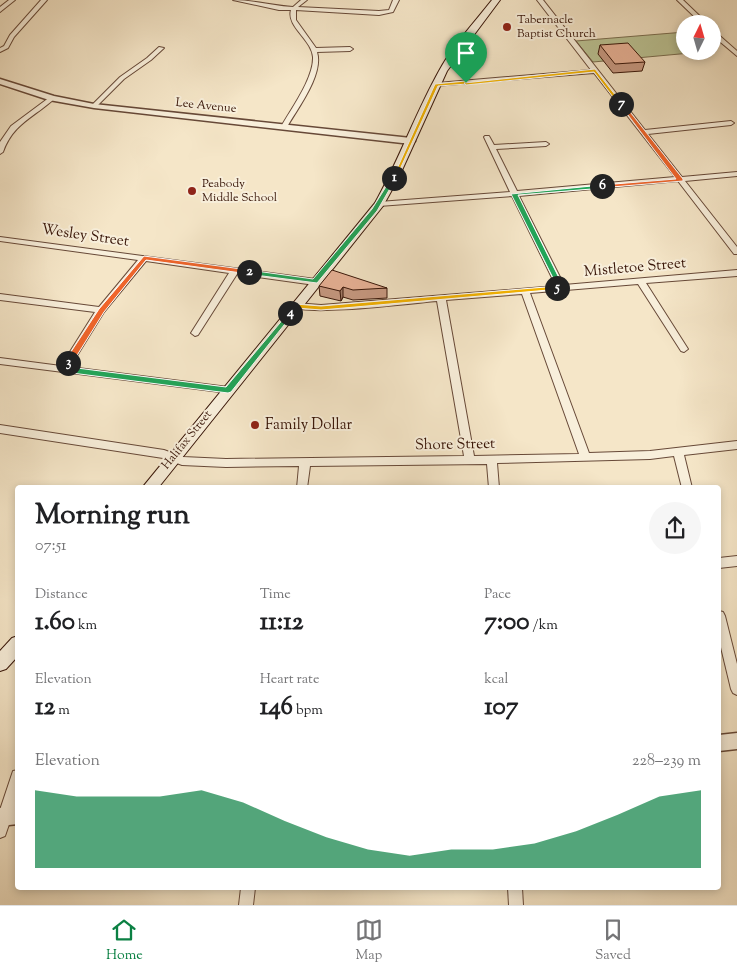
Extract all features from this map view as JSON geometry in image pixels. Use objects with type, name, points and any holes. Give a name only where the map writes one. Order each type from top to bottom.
[{"type":"main road","name":"Halifax Street","points":[[151,485],[378,204],[393,179],[450,58],[496,0]]},
{"type":"main road","points":[[0,662],[15,646]]},
{"type":"street","points":[[0,10],[12,0]]},
{"type":"street","points":[[0,50],[6,47],[12,36],[44,0]]},
{"type":"street","points":[[236,0],[293,10],[384,13],[392,10],[396,0]]},
{"type":"street","points":[[284,127],[313,72],[316,57],[307,37],[293,21],[293,10],[304,0]]},
{"type":"street","points":[[540,0],[737,252]]},
{"type":"street","points":[[680,0],[695,15]]},
{"type":"street","points":[[721,39],[737,54]]},
{"type":"street","points":[[94,106],[122,78],[161,48]]},
{"type":"street","points":[[314,50],[350,49]]},
{"type":"street","points":[[436,85],[595,71]]},
{"type":"street","name":"Lee Avenue","points":[[0,81],[52,98],[94,106],[411,141]]},
{"type":"street","points":[[0,152],[3,143],[13,128],[52,98]]},
{"type":"street","points":[[643,132],[731,123]]},
{"type":"street","points":[[487,137],[561,288]]},
{"type":"street","points":[[492,147],[546,144]]},
{"type":"street","points":[[378,204],[737,174]]},
{"type":"street","name":"Wesley Street","points":[[0,239],[315,282]]},
{"type":"street","points":[[64,369],[101,310],[144,258]]},
{"type":"street","points":[[195,334],[235,270]]},
{"type":"street","name":"Mistletoe Street","points":[[295,306],[321,308],[737,273]]},
{"type":"street","points":[[640,281],[684,349]]},
{"type":"street","points":[[525,290],[585,457]]},
{"type":"street","points":[[0,297],[101,310]]},
{"type":"street","points":[[441,298],[470,460]]},
{"type":"street","points":[[0,361],[228,390]]},
{"type":"street","name":"Shore Street","points":[[0,428],[164,454],[196,462],[492,460],[585,457],[678,453],[737,444]]},
{"type":"street","points":[[678,453],[686,485]]},
{"type":"street","points":[[492,460],[494,485]]},
{"type":"street","points":[[302,485],[306,462]]},
{"type":"street","points":[[721,563],[737,561]]},
{"type":"street","points":[[721,624],[737,689]]},
{"type":"street","points":[[721,743],[737,741]]},
{"type":"street","points":[[6,820],[15,787]]},
{"type":"street","points":[[246,905],[248,890]]},
{"type":"street","points":[[515,890],[516,905]]},
{"type":"green space","points":[[676,33],[676,54],[593,62],[576,41]]},
{"type":"building","points":[[628,43],[645,62],[615,64],[600,45]]},
{"type":"building","points":[[332,270],[387,288],[353,290],[343,287],[340,291],[319,286]]},
{"type":"place","name":"Tabernacle Baptist Church","points":[[507,27]]},
{"type":"place","name":"Peabody Middle School","points":[[192,191]]},
{"type":"place","name":"Family Dollar","points":[[255,425]]},
{"type":"route","points":[[595,71],[681,180],[514,194],[561,288],[321,308],[295,306],[228,390],[64,369],[101,310],[144,258],[315,282],[374,210],[387,191],[431,100],[436,85],[466,83],[595,71]]}]
